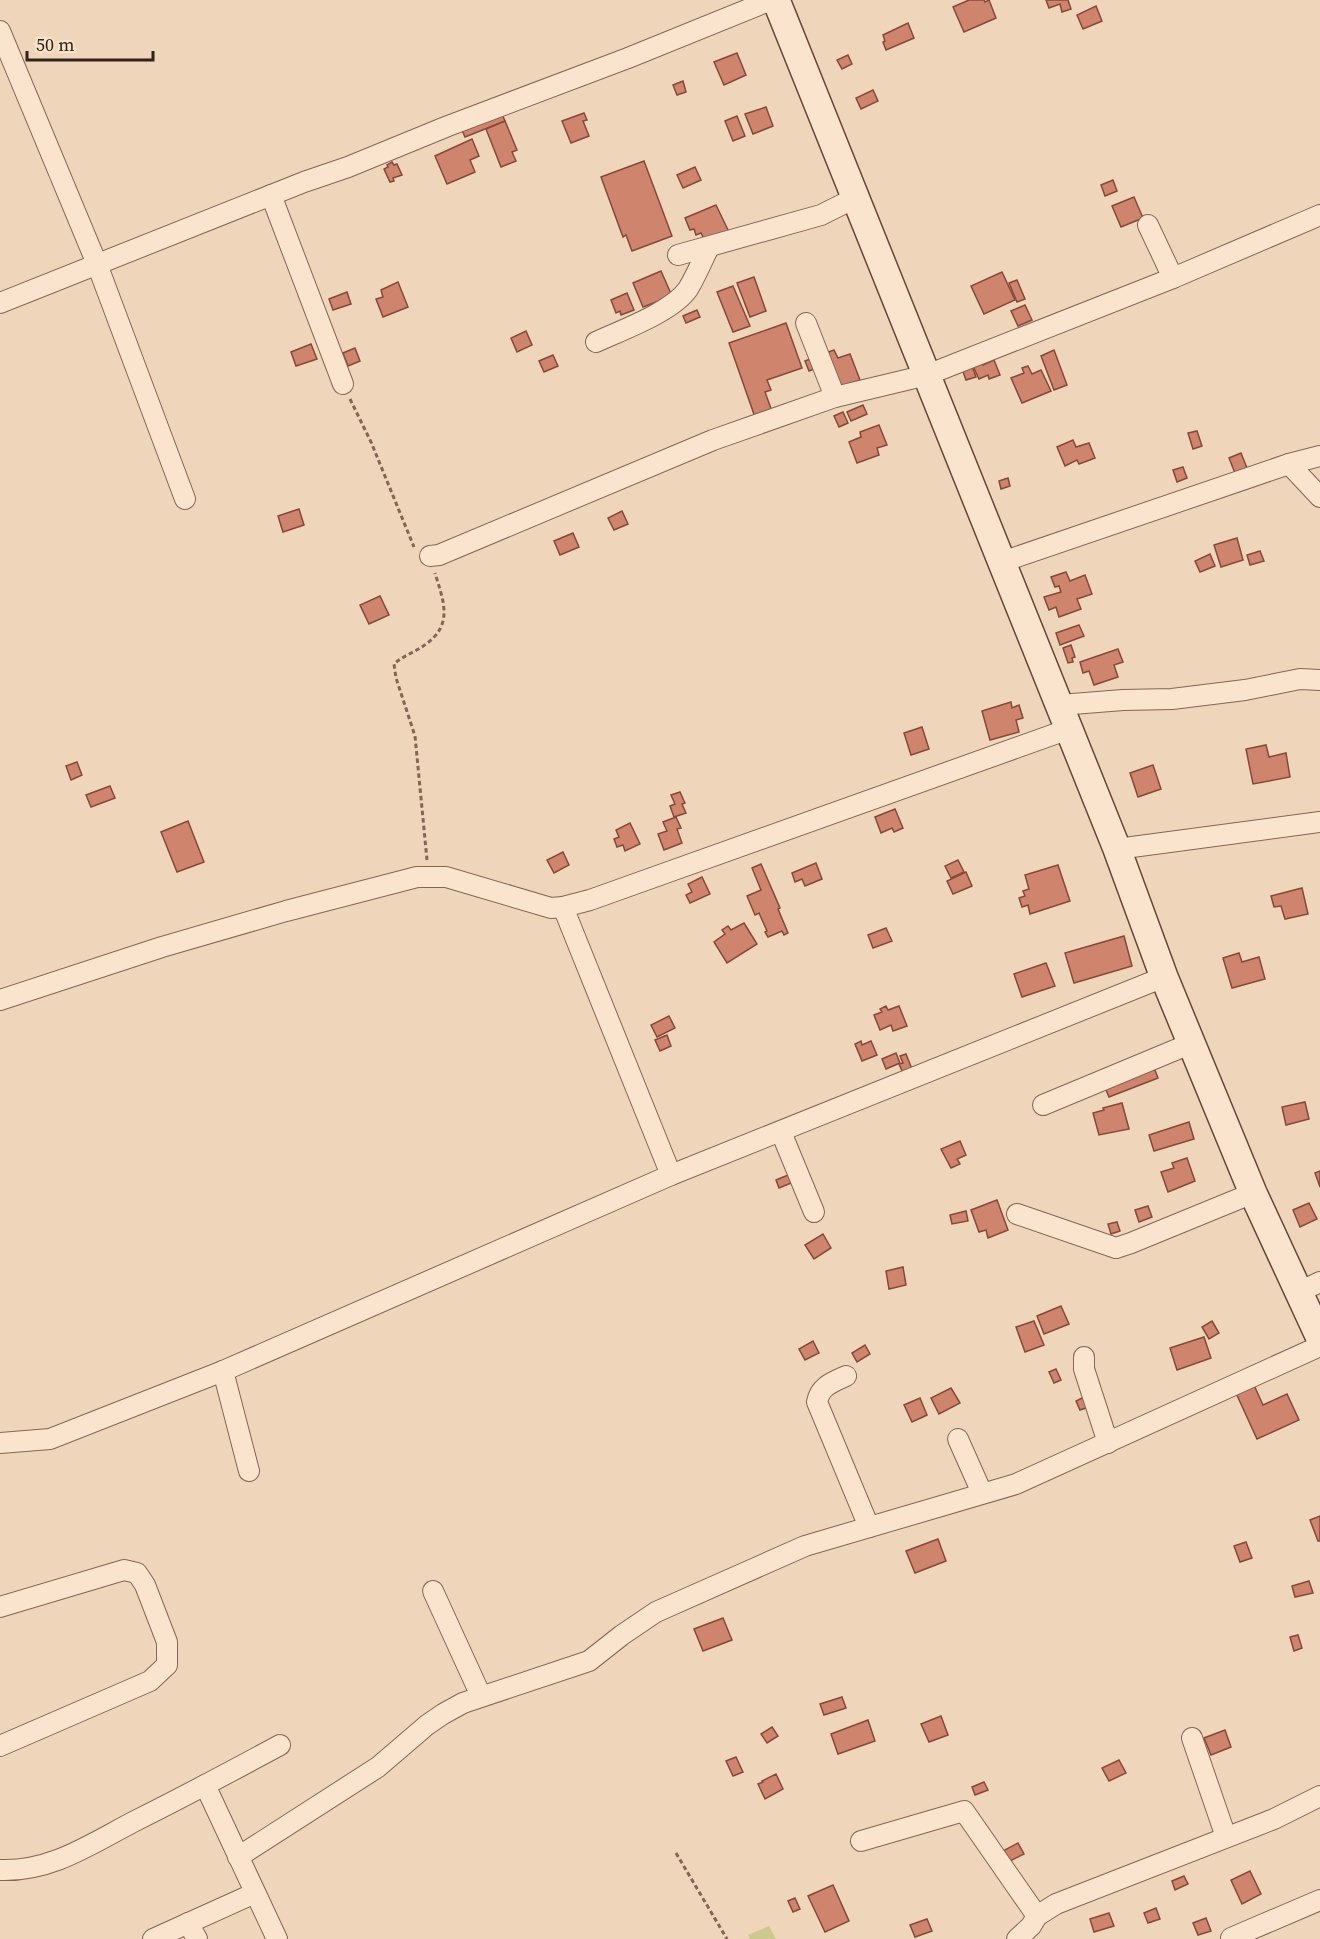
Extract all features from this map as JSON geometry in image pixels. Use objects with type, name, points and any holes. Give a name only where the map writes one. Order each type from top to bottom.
[{"type":"street","points":[[0,303],[771,0]]},
{"type":"street","points":[[776,0],[1118,849],[1164,977],[1253,1193],[1310,1287],[1320,1338]]},
{"type":"street","points":[[0,31],[97,264],[186,499]]},
{"type":"street","points":[[271,195],[343,384]]},
{"type":"street","points":[[678,255],[821,215],[855,198]]},
{"type":"street","points":[[430,556],[439,555],[713,440],[835,397],[927,375],[1173,278],[1320,215]]},
{"type":"street","points":[[1148,225],[1173,278]]},
{"type":"street","points":[[596,342],[665,309],[679,299],[688,288],[709,247]]},
{"type":"street","points":[[806,323],[835,397]]},
{"type":"street","points":[[1002,561],[1289,464],[1320,456]]},
{"type":"street","points":[[1289,464],[1320,497]]},
{"type":"street","points":[[0,1000],[162,947],[286,911],[417,877],[446,877],[551,908],[562,907],[590,900],[1065,717],[1123,700],[1172,699],[1245,690],[1300,679],[1320,680]]},
{"type":"street","points":[[1118,849],[1320,822]]},
{"type":"street","points":[[562,907],[671,1175]]},
{"type":"street","points":[[0,1443],[50,1439],[223,1371],[671,1175],[1164,977]]},
{"type":"street","points":[[1043,1105],[1192,1043]]},
{"type":"street","points":[[781,1132],[814,1212]]},
{"type":"street","points":[[1017,1214],[1116,1248],[1253,1193]]},
{"type":"street","points":[[238,1857],[378,1767],[443,1714],[482,1696],[589,1661],[656,1612],[805,1546],[1016,1484],[1320,1346]]},
{"type":"street","points":[[1084,1357],[1084,1369],[1108,1443]]},
{"type":"street","points":[[223,1371],[249,1471]]},
{"type":"street","points":[[846,1376],[825,1386],[819,1393],[818,1402],[869,1527]]},
{"type":"street","points":[[958,1439],[982,1493]]},
{"type":"street","points":[[0,1607],[124,1570],[137,1573],[145,1585],[167,1642],[167,1665],[150,1681],[0,1746]]},
{"type":"street","points":[[433,1591],[482,1696]]},
{"type":"street","points":[[1192,1738],[1227,1837]]},
{"type":"street","points":[[0,1870],[13,1871],[41,1866],[80,1851],[280,1745]]},
{"type":"street","points":[[205,1785],[277,1939]]},
{"type":"street","points":[[1020,1938],[1037,1916],[1056,1904],[1274,1819],[1320,1796]]},
{"type":"street","points":[[861,1841],[964,1811],[1037,1916]]},
{"type":"street","points":[[153,1939],[192,1931],[255,1893]]},
{"type":"street","points":[[1231,1938],[1320,1900]]},
{"type":"path","points":[[343,384],[371,442],[412,542],[417,551],[430,556],[445,616],[440,631],[426,644],[394,664],[396,678],[415,736],[430,877]]},
{"type":"path","points":[[676,1853],[727,1939]]},
{"type":"shaded area","points":[[769,1926],[776,1939],[750,1939],[748,1935]]},
{"type":"building","points":[[969,0],[984,0],[985,2],[989,0],[996,18],[964,32],[953,7]]},
{"type":"building","points":[[1046,0],[1068,0],[1071,9],[1062,12],[1060,4],[1049,8]]},
{"type":"building","points":[[1096,6],[1102,21],[1083,29],[1077,15]]},
{"type":"building","points":[[908,23],[914,38],[886,50],[883,35]]},
{"type":"building","points":[[737,53],[746,75],[724,85],[714,62]]},
{"type":"building","points":[[848,55],[852,64],[842,69],[837,60]]},
{"type":"building","points":[[683,81],[686,92],[677,95],[673,85]]},
{"type":"building","points":[[873,90],[878,101],[861,109],[856,98]]},
{"type":"building","points":[[499,107],[505,121],[465,137],[459,123]]},
{"type":"building","points":[[766,107],[773,126],[753,134],[745,114]]},
{"type":"building","points":[[584,113],[587,120],[583,121],[589,136],[571,143],[562,121]]},
{"type":"building","points":[[737,116],[745,136],[733,141],[725,121]]},
{"type":"building","points":[[505,121],[517,150],[512,152],[516,161],[501,167],[486,129]]},
{"type":"building","points":[[472,139],[479,156],[470,160],[475,172],[447,184],[435,156]]},
{"type":"building","points":[[644,161],[672,236],[632,251],[626,235],[623,237],[601,177]]},
{"type":"building","points":[[392,162],[394,165],[397,164],[402,175],[393,178],[394,181],[390,182],[384,169]]},
{"type":"building","points":[[695,167],[701,180],[683,188],[677,175]]},
{"type":"building","points":[[1113,180],[1117,191],[1105,196],[1101,185]]},
{"type":"building","points":[[1134,197],[1143,218],[1121,227],[1112,206]]},
{"type":"building","points":[[716,205],[729,232],[705,241],[701,233],[696,235],[694,229],[690,230],[685,218]]},
{"type":"building","points":[[661,271],[672,296],[643,307],[633,283]]},
{"type":"building","points":[[1002,272],[1015,300],[984,314],[971,286]]},
{"type":"building","points":[[754,277],[766,311],[750,317],[737,283]]},
{"type":"building","points":[[1017,280],[1025,299],[1017,302],[1009,283]]},
{"type":"building","points":[[398,282],[408,307],[383,317],[376,299],[383,297],[381,290]]},
{"type":"building","points":[[733,286],[750,326],[733,332],[717,292]]},
{"type":"building","points":[[347,292],[351,304],[333,310],[329,299]]},
{"type":"building","points":[[627,293],[634,310],[621,315],[620,311],[616,313],[611,300]]},
{"type":"building","points":[[1025,305],[1032,320],[1018,326],[1011,311]]},
{"type":"building","points":[[697,310],[700,317],[686,323],[683,316]]},
{"type":"building","points":[[786,323],[802,368],[767,380],[771,390],[765,392],[773,414],[756,420],[729,343]]},
{"type":"building","points":[[526,331],[532,345],[517,352],[511,338]]},
{"type":"building","points":[[311,344],[317,359],[296,366],[291,352]]},
{"type":"building","points":[[355,348],[360,361],[348,366],[343,353]]},
{"type":"building","points":[[834,350],[838,358],[850,354],[860,380],[829,392],[819,367],[809,371],[805,361]]},
{"type":"building","points":[[1054,350],[1067,385],[1054,390],[1041,356]]},
{"type":"building","points":[[553,355],[558,366],[544,372],[539,361]]},
{"type":"building","points":[[994,360],[1000,375],[989,379],[988,375],[979,379],[973,366]]},
{"type":"building","points":[[971,363],[976,377],[966,380],[961,366]]},
{"type":"building","points":[[1028,366],[1032,374],[1041,370],[1051,391],[1022,403],[1011,378],[1024,373],[1022,368]]},
{"type":"building","points":[[863,405],[867,414],[851,421],[847,412]]},
{"type":"building","points":[[843,412],[848,423],[839,427],[834,416]]},
{"type":"building","points":[[879,425],[887,445],[877,448],[879,455],[857,463],[849,442],[861,437],[860,432]]},
{"type":"building","points":[[1197,431],[1202,446],[1193,449],[1188,433]]},
{"type":"building","points":[[1073,440],[1076,447],[1089,443],[1095,458],[1079,464],[1077,460],[1065,466],[1057,447]]},
{"type":"building","points":[[1241,453],[1247,468],[1235,473],[1229,458]]},
{"type":"building","points":[[1183,467],[1187,478],[1177,482],[1173,470]]},
{"type":"building","points":[[1008,478],[1010,486],[1001,489],[999,481]]},
{"type":"building","points":[[299,509],[304,525],[283,532],[278,516]]},
{"type":"building","points":[[622,511],[628,524],[614,530],[608,518]]},
{"type":"building","points":[[573,533],[579,547],[560,555],[554,541]]},
{"type":"building","points":[[1237,538],[1243,560],[1221,567],[1214,545]]},
{"type":"building","points":[[1260,551],[1264,561],[1250,565],[1247,555]]},
{"type":"building","points":[[1210,554],[1215,566],[1200,572],[1195,561]]},
{"type":"building","points":[[1066,572],[1070,581],[1085,575],[1092,594],[1077,599],[1081,609],[1059,617],[1056,607],[1049,610],[1044,597],[1061,592],[1059,586],[1055,587],[1051,577]]},
{"type":"building","points":[[380,596],[389,615],[369,624],[360,605]]},
{"type":"building","points":[[1079,625],[1084,636],[1060,645],[1056,633]]},
{"type":"building","points":[[1071,645],[1075,657],[1072,658],[1073,662],[1068,663],[1063,648]]},
{"type":"building","points":[[1118,649],[1123,662],[1114,665],[1118,677],[1094,685],[1089,671],[1083,673],[1080,662]]},
{"type":"building","points":[[1011,702],[1012,708],[1019,705],[1023,718],[1016,720],[1019,732],[990,740],[982,711]]},
{"type":"building","points":[[922,727],[929,749],[911,755],[904,733]]},
{"type":"building","points":[[1266,745],[1269,757],[1286,753],[1290,777],[1253,784],[1246,749]]},
{"type":"building","points":[[77,762],[82,775],[71,780],[66,766]]},
{"type":"building","points":[[1153,765],[1161,789],[1138,797],[1130,773]]},
{"type":"building","points":[[110,786],[115,798],[91,807],[86,795]]},
{"type":"building","points":[[680,792],[686,813],[674,817],[670,806],[675,804],[671,795]]},
{"type":"building","points":[[895,809],[903,828],[894,832],[892,828],[881,833],[875,817]]},
{"type":"building","points":[[676,817],[681,828],[677,829],[682,843],[664,850],[658,834],[667,831],[663,822]]},
{"type":"building","points":[[188,821],[204,862],[177,872],[161,832]]},
{"type":"building","points":[[630,823],[640,844],[625,851],[623,845],[617,847],[614,839],[619,837],[616,830]]},
{"type":"building","points":[[563,852],[569,865],[554,873],[547,860]]},
{"type":"building","points":[[958,860],[964,872],[951,878],[945,866]]},
{"type":"building","points":[[816,863],[822,879],[805,886],[802,879],[795,882],[792,873]]},
{"type":"building","points":[[761,864],[780,908],[778,909],[788,933],[784,935],[782,931],[768,937],[759,913],[755,915],[747,896],[761,890],[752,868]]},
{"type":"building","points":[[1058,865],[1070,901],[1030,914],[1028,905],[1022,907],[1019,898],[1025,896],[1023,891],[1029,889],[1025,875]]},
{"type":"building","points":[[966,872],[972,886],[953,894],[947,881]]},
{"type":"building","points":[[702,877],[710,894],[690,903],[686,895],[692,892],[688,884]]},
{"type":"building","points":[[1302,888],[1308,914],[1285,919],[1281,906],[1274,907],[1271,896]]},
{"type":"building","points":[[744,923],[757,944],[727,963],[714,942],[725,934],[722,930],[728,926],[731,930]]},
{"type":"building","points":[[886,928],[892,941],[873,948],[868,935]]},
{"type":"building","points":[[1124,936],[1132,966],[1074,983],[1065,953]]},
{"type":"building","points":[[1239,953],[1242,962],[1259,957],[1265,979],[1232,988],[1223,958]]},
{"type":"building","points":[[1046,963],[1055,986],[1022,997],[1014,974]]},
{"type":"building","points":[[886,1006],[888,1010],[899,1006],[907,1026],[893,1031],[891,1025],[880,1030],[874,1015],[882,1012],[880,1009]]},
{"type":"building","points":[[669,1016],[675,1028],[657,1037],[651,1025]]},
{"type":"building","points":[[667,1035],[671,1046],[660,1051],[655,1040]]},
{"type":"building","points":[[861,1041],[862,1045],[871,1041],[877,1055],[862,1061],[855,1044]]},
{"type":"building","points":[[896,1053],[900,1063],[886,1069],[882,1059]]},
{"type":"building","points":[[906,1054],[912,1069],[903,1073],[899,1064],[903,1063],[900,1056]]},
{"type":"building","points":[[1153,1065],[1158,1078],[1109,1097],[1104,1085]]},
{"type":"building","points":[[1305,1102],[1309,1119],[1286,1125],[1282,1107]]},
{"type":"building","points":[[1122,1103],[1129,1129],[1099,1135],[1093,1113]]},
{"type":"building","points":[[1189,1122],[1194,1139],[1154,1151],[1149,1135]]},
{"type":"building","points":[[960,1141],[966,1155],[957,1159],[960,1164],[951,1168],[941,1149]]},
{"type":"building","points":[[1187,1158],[1195,1181],[1168,1192],[1161,1172],[1174,1168],[1172,1163]]},
{"type":"building","points":[[1320,1171],[1320,1187],[1315,1173]]},
{"type":"building","points":[[793,1173],[796,1181],[779,1188],[776,1180]]},
{"type":"building","points":[[997,1200],[1008,1230],[988,1238],[986,1230],[979,1232],[971,1210]]},
{"type":"building","points":[[1309,1203],[1317,1219],[1300,1227],[1293,1210]]},
{"type":"building","points":[[1148,1206],[1152,1217],[1139,1222],[1135,1210]]},
{"type":"building","points":[[966,1211],[968,1221],[952,1224],[950,1215]]},
{"type":"building","points":[[1117,1222],[1120,1231],[1111,1234],[1108,1224]]},
{"type":"building","points":[[823,1234],[831,1248],[814,1259],[805,1245]]},
{"type":"building","points":[[903,1267],[906,1285],[889,1289],[886,1271]]},
{"type":"building","points":[[1061,1306],[1069,1324],[1044,1334],[1037,1316]]},
{"type":"building","points":[[1034,1321],[1044,1345],[1025,1352],[1016,1327]]},
{"type":"building","points":[[1212,1321],[1219,1333],[1209,1339],[1202,1327]]},
{"type":"building","points":[[1204,1337],[1211,1358],[1177,1370],[1170,1348]]},
{"type":"building","points":[[813,1341],[819,1353],[805,1360],[799,1349]]},
{"type":"building","points":[[865,1345],[870,1354],[857,1362],[852,1353]]},
{"type":"building","points":[[1056,1369],[1061,1380],[1054,1383],[1049,1372]]},
{"type":"building","points":[[1253,1383],[1263,1405],[1287,1394],[1299,1420],[1257,1439],[1235,1391]]},
{"type":"building","points":[[951,1388],[960,1403],[939,1414],[931,1398]]},
{"type":"building","points":[[1084,1397],[1089,1407],[1080,1410],[1076,1401]]},
{"type":"building","points":[[920,1398],[927,1415],[912,1422],[904,1405]]},
{"type":"building","points":[[1320,1516],[1320,1541],[1318,1541],[1310,1520]]},
{"type":"building","points":[[938,1539],[946,1561],[915,1573],[906,1551]]},
{"type":"building","points":[[1246,1542],[1252,1558],[1240,1562],[1234,1546]]},
{"type":"building","points":[[1309,1581],[1313,1593],[1295,1597],[1292,1586]]},
{"type":"building","points":[[723,1618],[732,1640],[703,1651],[694,1629]]},
{"type":"building","points":[[1298,1635],[1302,1648],[1294,1651],[1290,1637]]},
{"type":"building","points":[[842,1697],[846,1708],[824,1715],[820,1704]]},
{"type":"building","points":[[941,1716],[948,1735],[929,1742],[921,1724]]},
{"type":"building","points":[[868,1720],[875,1741],[838,1754],[831,1734]]},
{"type":"building","points":[[772,1727],[778,1736],[767,1743],[761,1734]]},
{"type":"building","points":[[1225,1730],[1231,1747],[1211,1755],[1204,1738]]},
{"type":"building","points":[[736,1757],[743,1772],[733,1776],[726,1761]]},
{"type":"building","points":[[1119,1760],[1126,1773],[1109,1781],[1102,1768]]},
{"type":"building","points":[[776,1774],[783,1789],[765,1799],[758,1784]]},
{"type":"building","points":[[984,1782],[988,1790],[975,1795],[972,1787]]},
{"type":"building","points":[[1018,1843],[1024,1854],[1006,1863],[1001,1852]]},
{"type":"building","points":[[1250,1871],[1261,1894],[1242,1904],[1231,1880]]},
{"type":"building","points":[[1184,1876],[1188,1884],[1175,1890],[1172,1881]]},
{"type":"building","points":[[833,1885],[849,1921],[825,1932],[808,1896]]},
{"type":"building","points":[[795,1898],[800,1909],[793,1912],[788,1901]]},
{"type":"building","points":[[1156,1908],[1160,1919],[1148,1923],[1144,1913]]},
{"type":"building","points":[[1109,1913],[1114,1926],[1094,1932],[1090,1919]]},
{"type":"building","points":[[1206,1918],[1211,1931],[1198,1935],[1193,1923]]},
{"type":"building","points":[[927,1919],[932,1931],[915,1937],[910,1925]]}]
